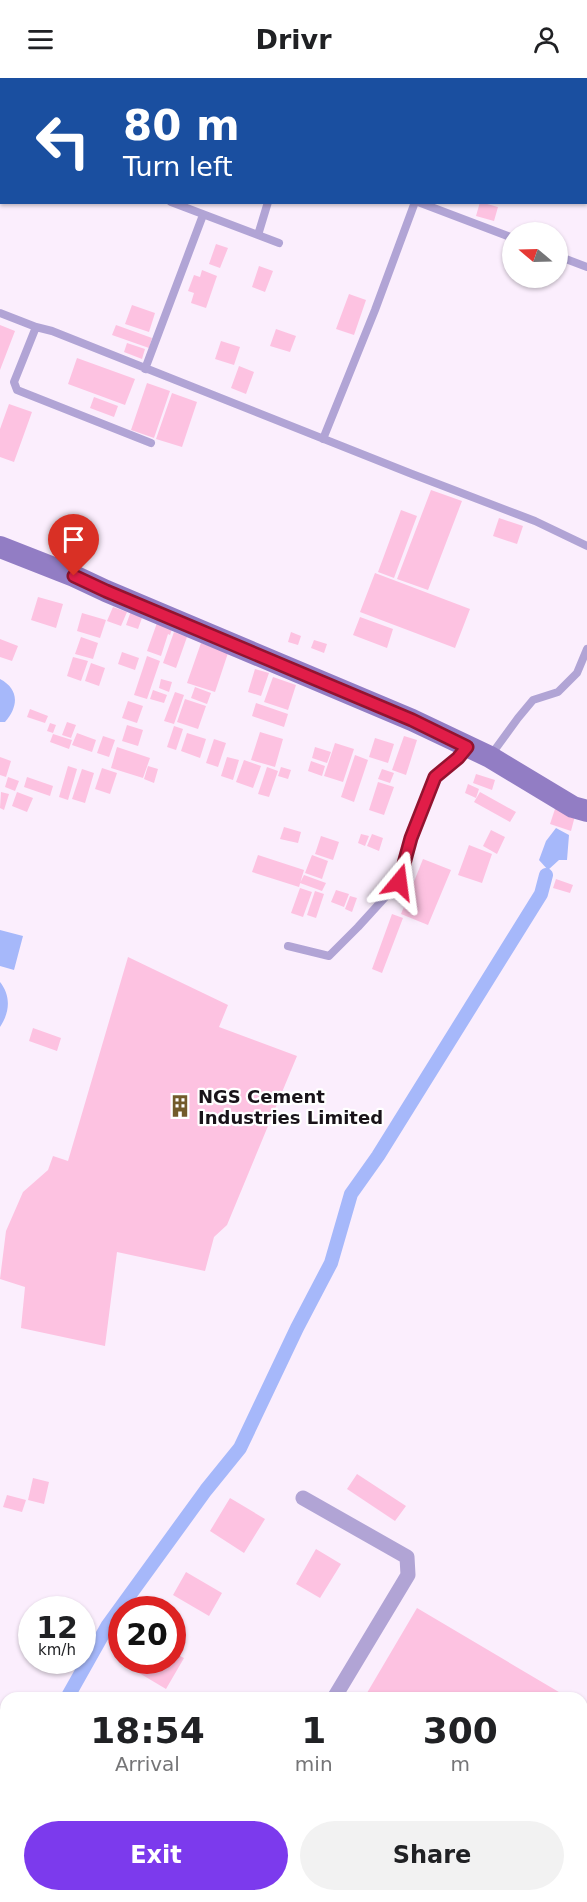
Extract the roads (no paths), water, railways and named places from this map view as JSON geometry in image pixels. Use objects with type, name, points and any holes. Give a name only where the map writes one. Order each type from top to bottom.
[{"type":"street","points":[[0,547],[74,576],[412,720],[490,757],[573,807],[587,811]]},
{"type":"street","points":[[303,1498],[407,1557],[408,1575],[338,1692]]},
{"type":"lane","points":[[176,204],[279,243]]},
{"type":"lane","points":[[258,235],[267,204]]},
{"type":"lane","points":[[323,439],[421,204]]},
{"type":"lane","points":[[424,204],[502,234]]},
{"type":"lane","points":[[145,369],[203,215]]},
{"type":"lane","points":[[568,260],[587,267]]},
{"type":"lane","points":[[0,314],[52,331],[535,521],[587,546]]},
{"type":"lane","points":[[36,327],[14,382],[17,390],[151,443]]},
{"type":"lane","points":[[490,757],[533,700],[558,692],[577,673],[587,649]]},
{"type":"lane","points":[[288,946],[329,956],[399,882],[411,838],[435,777],[458,758],[467,747]]},
{"type":"water","points":[[0,679],[11,688],[15,698],[13,710],[5,722],[0,722]]},
{"type":"water","points":[[556,828],[569,835],[567,860],[559,860],[548,870],[539,860],[546,841]]},
{"type":"water","points":[[0,930],[23,936],[14,970],[0,966]]},
{"type":"water","points":[[0,982],[4,987],[8,1004],[6,1016],[0,1027]]},
{"type":"waterway","points":[[70,1692],[108,1625],[206,1490],[240,1448],[297,1328],[331,1263],[351,1194],[378,1156],[541,894],[546,875]]},
{"type":"place","name":"NGS Cement Industries Limited","points":[[180,1106]]}]
